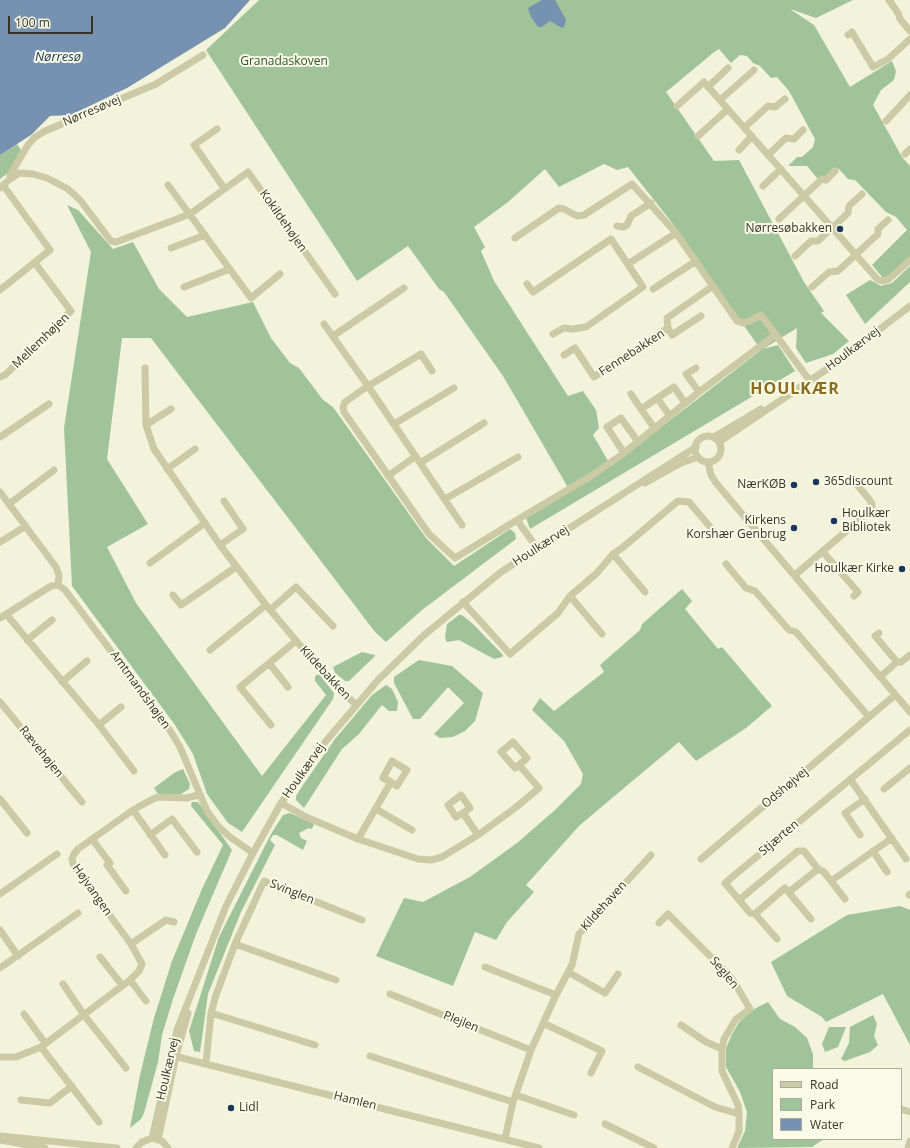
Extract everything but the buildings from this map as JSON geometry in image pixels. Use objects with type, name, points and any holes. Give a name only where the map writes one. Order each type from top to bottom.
[{"type":"street","points":[[889,0],[898,13],[900,19],[910,31]]},
{"type":"street","points":[[848,35],[852,32],[873,67],[888,59],[910,39]]},
{"type":"street","name":"Nørresøvej","points":[[10,180],[10,175],[28,145],[35,137],[45,131],[156,84],[203,55]]},
{"type":"street","points":[[708,87],[728,68]]},
{"type":"street","points":[[720,100],[754,70]]},
{"type":"street","points":[[677,106],[704,82],[878,280],[884,281],[889,279],[910,260]]},
{"type":"street","points":[[886,121],[898,110],[898,106],[910,96]]},
{"type":"street","points":[[744,128],[768,106],[775,107],[785,99]]},
{"type":"street","points":[[698,136],[728,109]]},
{"type":"street","points":[[217,129],[194,145],[224,188]]},
{"type":"street","points":[[768,155],[786,138],[794,139],[803,130]]},
{"type":"street","points":[[738,150],[752,136]]},
{"type":"street","points":[[763,186],[780,169]]},
{"type":"street","name":"Kokildehøjen","points":[[10,180],[19,173],[33,174],[46,178],[68,189],[80,200],[111,241],[116,242],[190,214],[248,172],[335,294]]},
{"type":"street","points":[[779,219],[822,179],[826,180],[836,172]]},
{"type":"street","points":[[0,290],[50,250],[2,186],[10,180]]},
{"type":"street","points":[[515,238],[559,208],[577,216],[584,215],[632,184],[651,203],[676,233],[737,321],[742,323],[750,321],[761,315],[810,381]]},
{"type":"street","points":[[168,185],[251,298],[280,274]]},
{"type":"street","points":[[795,256],[811,241],[818,241],[848,213],[849,206],[862,194]]},
{"type":"street","points":[[617,226],[622,228],[627,225],[631,216],[651,203]]},
{"type":"street","points":[[812,287],[829,272],[838,271],[878,234],[878,229],[888,220]]},
{"type":"street","points":[[628,264],[676,233]]},
{"type":"street","points":[[171,248],[205,235]]},
{"type":"street","points":[[527,284],[533,292],[611,239],[643,287],[586,327],[572,330],[564,328],[553,334]]},
{"type":"street","points":[[653,289],[696,261]]},
{"type":"street","name":"Mellemhøjen","points":[[0,377],[5,375],[71,311],[35,263]]},
{"type":"street","points":[[184,287],[230,270]]},
{"type":"street","name":"Fennebakken","points":[[701,316],[672,335],[668,328],[667,318],[713,286]]},
{"type":"street","points":[[334,336],[404,288]]},
{"type":"street","name":"Houlkærvej","points":[[716,440],[810,381],[910,306]]},
{"type":"street","points":[[324,324],[334,336],[462,525]]},
{"type":"street","name":"Fennebakken","points":[[564,355],[575,348],[594,377],[668,328]]},
{"type":"street","points":[[432,371],[421,354],[368,386],[345,402],[343,407],[344,412],[430,534],[455,558],[591,476],[624,453],[699,392],[775,335]]},
{"type":"street","name":"Kildebakken","points":[[145,368],[146,425],[154,449],[236,567],[326,676],[356,705]]},
{"type":"street","points":[[696,368],[686,374],[699,392]]},
{"type":"street","points":[[641,409],[674,387],[685,404]]},
{"type":"street","points":[[394,424],[454,388]]},
{"type":"street","points":[[632,394],[655,428]]},
{"type":"street","points":[[657,398],[670,416]]},
{"type":"street","points":[[0,437],[49,404]]},
{"type":"street","points":[[146,425],[171,409]]},
{"type":"street","points":[[624,453],[607,427],[621,418],[638,442]]},
{"type":"street","points":[[420,463],[484,423]]},
{"type":"street","points":[[708,462],[719,457],[721,450],[716,440],[702,438],[696,447],[698,456],[708,462],[711,475],[716,483],[910,712]]},
{"type":"street","name":"Houlkærvej","points":[[155,1139],[173,1055],[197,978],[226,906],[281,803],[326,741],[356,705],[423,636],[501,572],[696,447]]},
{"type":"street","points":[[167,469],[195,449]]},
{"type":"street","points":[[388,476],[416,456]]},
{"type":"street","name":"Houlkærvej","points":[[622,494],[681,463],[698,456]]},
{"type":"street","points":[[445,499],[518,457]]},
{"type":"street","points":[[9,504],[54,470]]},
{"type":"street","points":[[795,575],[872,509],[872,504],[869,499],[853,480]]},
{"type":"street","points":[[0,492],[56,567],[59,575],[58,585],[51,586],[3,616],[27,640],[99,725],[134,771]]},
{"type":"street","points":[[220,545],[243,529],[224,501]]},
{"type":"street","points":[[464,602],[510,654],[558,613],[570,596],[597,573],[613,554],[678,501],[689,502],[717,535]]},
{"type":"street","points":[[517,520],[537,548]]},
{"type":"street","points":[[150,563],[205,523]]},
{"type":"street","points":[[0,542],[26,526]]},
{"type":"street","points":[[823,552],[858,592],[854,596]]},
{"type":"street","points":[[613,554],[645,592]]},
{"type":"street","points":[[726,564],[746,588],[755,592],[789,630],[796,632],[869,717]]},
{"type":"street","points":[[173,595],[180,605],[236,567]]},
{"type":"street","name":"Amtmandshøjen","points":[[58,585],[65,590],[166,724],[180,747],[199,795],[218,826],[253,853]]},
{"type":"street","points":[[210,650],[296,587],[333,626]]},
{"type":"street","points":[[570,596],[602,634]]},
{"type":"street","points":[[27,640],[52,620]]},
{"type":"street","points":[[879,633],[876,636],[898,662]]},
{"type":"street","name":"Kildebakken","points":[[271,725],[240,687],[296,641]]},
{"type":"street","points":[[880,677],[898,662],[901,662],[910,655]]},
{"type":"street","points":[[62,682],[87,661]]},
{"type":"street","points":[[269,663],[288,687]]},
{"type":"street","name":"Odshøjvej","points":[[701,859],[895,695]]},
{"type":"street","name":"Rævehøjen","points":[[0,702],[82,802]]},
{"type":"street","points":[[99,725],[121,707]]},
{"type":"street","name":"Stjærten","points":[[777,939],[755,914],[750,913],[725,883],[910,730]]},
{"type":"street","points":[[281,803],[306,817],[358,839],[418,859],[428,860],[442,857],[478,835],[539,788],[519,765]]},
{"type":"street","points":[[884,789],[910,768]]},
{"type":"street","points":[[850,779],[906,859]]},
{"type":"street","points":[[358,839],[391,782]]},
{"type":"street","name":"Højvangen","points":[[0,1057],[16,1057],[43,1045],[130,980],[139,971],[142,964],[131,944],[74,867],[72,859],[74,854],[92,839],[133,810],[158,797],[186,798],[199,795]]},
{"type":"street","points":[[0,799],[28,833]]},
{"type":"street","points":[[860,835],[845,813],[865,799]]},
{"type":"street","points":[[376,809],[412,830]]},
{"type":"street","points":[[133,810],[165,855]]},
{"type":"street","points":[[463,813],[478,835]]},
{"type":"street","points":[[150,835],[172,819],[197,852]]},
{"type":"street","points":[[830,881],[892,838]]},
{"type":"street","points":[[92,839],[110,863],[107,865],[126,891]]},
{"type":"street","name":"Stjærten","points":[[739,900],[798,851],[804,851],[818,869],[824,872],[845,899]]},
{"type":"street","points":[[873,851],[887,872]]},
{"type":"street","points":[[0,894],[57,854]]},
{"type":"street","name":"Kildehaven","points":[[568,972],[572,966],[579,934],[651,855]]},
{"type":"street","points":[[789,892],[818,869]]},
{"type":"street","name":"Svinglen","points":[[206,1064],[211,1013],[235,944],[264,881],[362,920]]},
{"type":"street","points":[[755,914],[785,888],[811,919]]},
{"type":"street","points":[[0,968],[78,913]]},
{"type":"street","name":"Seglen","points":[[659,923],[668,914],[733,980],[750,1009],[736,1019],[724,1039],[722,1048],[722,1072],[738,1105],[739,1114],[738,1132],[732,1148]]},
{"type":"street","points":[[131,944],[166,920],[174,922]]},
{"type":"street","points":[[0,930],[18,956]]},
{"type":"street","points":[[235,944],[336,980]]},
{"type":"street","points":[[100,957],[122,985]]},
{"type":"street","points":[[485,967],[556,995]]},
{"type":"street","points":[[505,1139],[515,1099],[531,1050],[568,972],[606,993],[618,974]]},
{"type":"street","points":[[130,980],[146,1001]]},
{"type":"street","points":[[63,984],[84,1015],[126,1068]]},
{"type":"street","name":"Plejlen","points":[[390,994],[531,1050]]},
{"type":"street","points":[[211,1013],[314,1045]]},
{"type":"street","points":[[24,1014],[43,1045],[99,1122]]},
{"type":"street","points":[[543,1023],[602,1052],[591,1073]]},
{"type":"street","points":[[681,1025],[706,1042],[722,1048]]},
{"type":"street","name":"Hamlen","points":[[173,1055],[539,1148]]},
{"type":"street","points":[[370,1056],[574,1115]]},
{"type":"street","points":[[638,1067],[715,1107],[739,1114]]},
{"type":"street","points":[[21,1100],[50,1103],[72,1086]]},
{"type":"street","points":[[605,1124],[654,1148]]},
{"type":"street","points":[[0,1136],[117,1148]]},
{"type":"street","points":[[136,1148],[142,1142],[155,1139],[168,1148]]},
{"type":"street","points":[[0,1140],[45,1148]]},
{"type":"street","points":[[908,1148],[910,1141]]},
{"type":"green space","name":"Granadaskoven","points":[[259,0],[853,0],[816,18],[790,9],[814,25],[850,87],[892,61],[896,71],[894,80],[881,90],[873,105],[902,157],[910,166],[910,257],[891,275],[883,278],[872,265],[907,230],[896,217],[886,212],[855,180],[848,179],[839,169],[833,168],[824,178],[818,179],[807,166],[788,166],[797,157],[802,157],[813,147],[815,139],[789,91],[777,77],[771,78],[760,66],[753,63],[747,56],[740,55],[731,63],[719,49],[713,53],[666,92],[714,161],[739,160],[804,282],[824,311],[821,313],[849,341],[833,354],[806,363],[796,348],[797,328],[763,349],[778,345],[795,371],[530,529],[526,518],[570,491],[503,376],[444,292],[439,289],[408,246],[357,281],[206,50]],"holes":[[[604,164],[617,170],[628,167],[673,224],[761,350],[611,466],[593,435],[599,428],[596,410],[583,391],[568,396],[494,281],[481,251],[485,247],[474,227],[508,202],[545,169],[559,187]]]},
{"type":"green space","points":[[17,144],[21,150],[8,173],[0,179],[0,155]]},
{"type":"green space","points":[[67,205],[78,210],[113,249],[133,242],[159,289],[187,317],[253,302],[271,338],[290,363],[299,368],[323,400],[333,407],[426,538],[454,566],[510,529],[515,533],[516,539],[422,610],[386,642],[375,632],[151,338],[122,338],[107,459],[148,524],[107,547],[136,603],[262,776],[326,695],[315,681],[315,676],[319,674],[334,693],[333,699],[242,832],[228,823],[207,794],[193,754],[175,725],[72,586],[64,428],[91,252]]},
{"type":"green space","points":[[910,266],[910,282],[865,324],[846,295],[870,280],[881,286],[892,283]]},
{"type":"green space","points":[[682,589],[692,601],[685,609],[718,649],[722,647],[772,706],[746,728],[696,761],[679,742],[579,826],[526,885],[534,892],[507,922],[496,940],[475,932],[453,986],[376,956],[404,898],[423,902],[470,877],[517,843],[555,810],[581,784],[583,774],[564,741],[532,710],[540,698],[554,711],[604,672],[600,665],[640,630],[642,624]]},
{"type":"green space","points":[[459,615],[462,615],[473,624],[503,655],[502,657],[494,659],[459,640],[447,642],[445,638],[447,624]]},
{"type":"green space","points":[[362,652],[375,656],[349,681],[345,681],[335,673],[333,667]]},
{"type":"green space","points":[[419,660],[452,666],[483,693],[475,721],[465,731],[453,737],[440,738],[434,734],[464,703],[448,687],[420,719],[413,719],[394,683],[394,677]]},
{"type":"green space","points":[[386,685],[392,689],[398,702],[397,711],[389,711],[382,705],[359,734],[342,749],[304,808],[296,800],[296,796],[303,785],[335,739],[372,695]]},
{"type":"green space","points":[[183,769],[190,784],[189,789],[181,794],[158,794],[154,788],[174,773]]},
{"type":"green space","points":[[192,802],[198,802],[232,850],[196,934],[173,999],[162,1035],[158,1062],[144,1113],[141,1119],[130,1128],[140,1075],[154,1018],[172,961],[202,889],[223,845],[191,806]]},
{"type":"green space","points":[[290,813],[314,824],[312,829],[309,828],[299,833],[301,838],[307,841],[303,850],[277,835],[273,835],[270,840],[275,845],[241,912],[208,994],[200,1052],[194,1051],[189,1031],[219,937],[271,834],[283,815]]},
{"type":"green space","points":[[900,906],[910,910],[910,1045],[883,994],[826,1022],[822,1017],[787,996],[771,962],[847,915]]},
{"type":"green space","points":[[768,1002],[780,1019],[795,1027],[807,1038],[813,1054],[813,1068],[772,1068],[772,1140],[822,1140],[812,1147],[737,1148],[745,1131],[747,1112],[740,1092],[726,1067],[726,1048],[740,1021],[756,1008]]},
{"type":"green space","points":[[873,1015],[877,1024],[874,1036],[878,1045],[870,1052],[845,1061],[841,1059],[849,1043],[850,1027]]},
{"type":"green space","points":[[829,1027],[846,1027],[838,1047],[825,1052],[822,1044]]},
{"type":"water","name":"Nørresø","points":[[0,0],[250,0],[225,28],[127,88],[71,115],[50,116],[31,135],[0,155]]},
{"type":"water","points":[[542,0],[555,0],[566,20],[564,27],[562,28],[550,21],[542,27],[538,27],[531,17],[528,8]]},
{"type":"place","name":"Nørresøbakken","points":[[840,229]]},
{"type":"place","name":"365discount","points":[[816,482]]},
{"type":"place","name":"NærKØB","points":[[794,485]]},
{"type":"place","name":"Houlkær Bibliotek","points":[[834,521]]},
{"type":"place","name":"Kirkens Korshær Genbrug","points":[[794,528]]},
{"type":"place","name":"Houlkær Kirke","points":[[902,569]]},
{"type":"place","name":"Lidl","points":[[231,1108]]},
{"type":"district","name":"HOULKÆR","points":[[795,389]]}]
